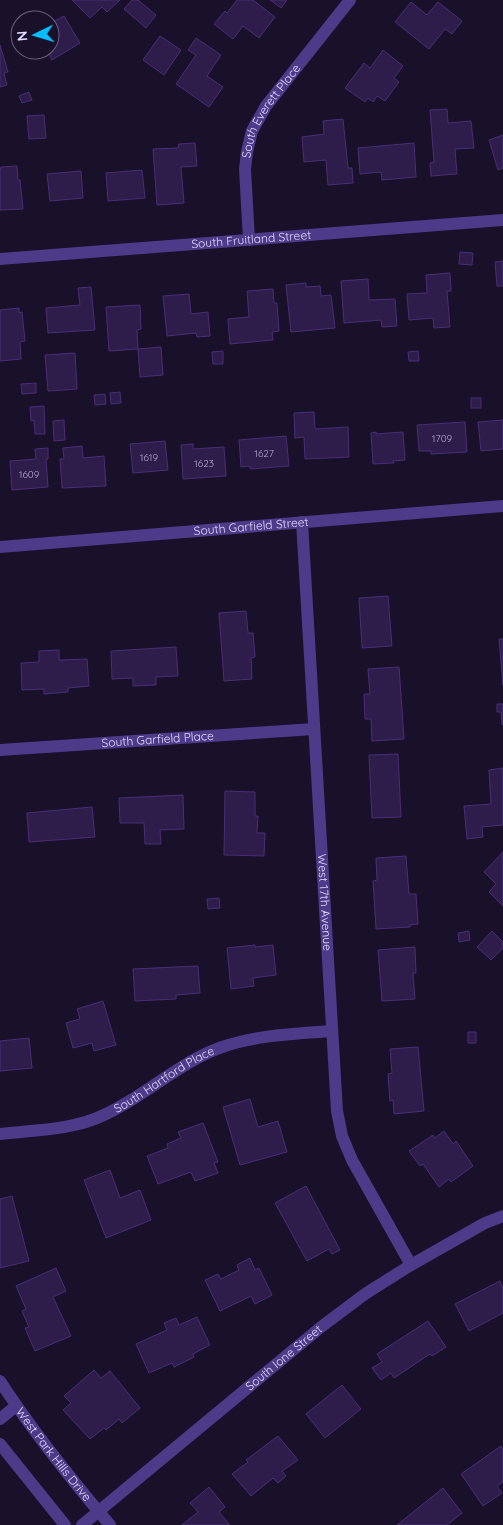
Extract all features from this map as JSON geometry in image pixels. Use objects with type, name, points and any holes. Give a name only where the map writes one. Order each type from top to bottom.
[{"type":"street","name":"South Everett Place","points":[[249,240],[245,169],[252,131],[266,106],[350,0]]},
{"type":"street","name":"South Fruitland Street","points":[[0,260],[503,220]]},
{"type":"street","name":"South Garfield Street","points":[[0,547],[503,506]]},
{"type":"street","name":"West 17th Avenue","points":[[302,522],[337,1111],[342,1136],[352,1160],[412,1265]]},
{"type":"street","name":"South Garfield Place","points":[[0,750],[314,729]]},
{"type":"street","name":"South Hartford Place","points":[[0,1134],[67,1126],[103,1116],[138,1097],[188,1061],[220,1047],[247,1039],[331,1031]]},
{"type":"street","name":"South Ione Street","points":[[82,1525],[321,1326],[365,1294],[412,1265],[485,1223],[503,1216]]},
{"type":"street","name":"West Park Hills Drive","points":[[0,1381],[54,1458],[110,1525]]},
{"type":"street","points":[[0,1419],[16,1406]]},
{"type":"street","points":[[0,1444],[66,1525]]},
{"type":"building","points":[[72,0],[120,0],[107,12],[102,7],[90,18]]},
{"type":"building","points":[[132,0],[138,0],[156,15],[146,28],[124,9]]},
{"type":"building","points":[[237,0],[253,0],[275,17],[259,38],[243,26],[233,39],[214,24],[225,11],[227,13]]},
{"type":"building","points":[[270,0],[287,0],[281,8]]},
{"type":"building","points":[[411,2],[427,15],[438,2],[462,21],[452,34],[445,29],[429,49],[395,22]]},
{"type":"building","points":[[64,16],[80,43],[60,55],[60,18]]},
{"type":"building","points":[[160,36],[181,50],[164,75],[143,60]]},
{"type":"building","points":[[196,38],[221,55],[207,76],[223,87],[209,107],[176,84],[196,55],[188,50]]},
{"type":"building","points":[[0,45],[8,72],[4,73],[7,85],[0,87]]},
{"type":"building","points":[[383,50],[403,66],[394,78],[399,82],[385,101],[377,96],[373,102],[368,98],[365,102],[345,88],[364,63],[370,68]]},
{"type":"building","points":[[29,92],[32,100],[22,103],[19,96]]},
{"type":"building","points":[[447,109],[448,123],[471,121],[474,148],[455,149],[457,174],[431,176],[430,163],[434,162],[430,110]]},
{"type":"building","points":[[44,115],[46,138],[29,139],[27,116]]},
{"type":"building","points":[[343,119],[348,168],[352,168],[353,183],[328,185],[326,160],[304,162],[302,137],[324,134],[323,121]]},
{"type":"building","points":[[503,135],[503,168],[498,170],[489,140]]},
{"type":"building","points":[[195,143],[197,166],[181,167],[184,203],[157,205],[153,149],[178,148],[179,144]]},
{"type":"building","points":[[414,143],[416,177],[382,180],[381,172],[360,174],[358,148]]},
{"type":"building","points":[[17,166],[23,209],[0,210],[1,167]]},
{"type":"building","points":[[142,170],[145,198],[108,201],[106,173]]},
{"type":"building","points":[[81,171],[83,198],[50,201],[47,174]]},
{"type":"building","points":[[460,252],[473,253],[472,265],[459,264]]},
{"type":"building","points":[[503,261],[503,286],[497,286],[495,262]]},
{"type":"building","points":[[450,273],[451,291],[447,291],[450,327],[434,328],[433,318],[409,320],[407,294],[427,293],[426,275]]},
{"type":"building","points":[[368,279],[369,300],[395,299],[397,326],[382,327],[381,320],[344,323],[341,281]]},
{"type":"building","points":[[306,283],[306,287],[320,286],[321,296],[331,295],[335,328],[291,332],[286,285]]},
{"type":"building","points":[[91,287],[95,330],[48,333],[46,308],[80,305],[78,288]]},
{"type":"building","points":[[273,289],[274,303],[277,303],[279,331],[272,332],[273,340],[230,344],[228,319],[249,317],[247,291]]},
{"type":"building","points":[[189,294],[191,314],[208,312],[210,336],[197,337],[196,333],[167,336],[163,296]]},
{"type":"building","points":[[140,305],[141,329],[137,330],[138,349],[109,351],[106,307]]},
{"type":"building","points":[[19,308],[19,313],[22,312],[25,341],[20,342],[21,359],[0,361],[0,310]]},
{"type":"building","points":[[161,347],[163,375],[140,377],[138,349]]},
{"type":"building","points":[[223,351],[223,364],[213,364],[212,352]]},
{"type":"building","points":[[418,351],[419,361],[409,361],[408,352]]},
{"type":"building","points":[[75,353],[77,389],[48,391],[45,355]]},
{"type":"building","points":[[36,383],[36,393],[22,394],[21,384]]},
{"type":"building","points":[[120,392],[121,403],[111,404],[110,393]]},
{"type":"building","points":[[105,394],[106,404],[95,405],[94,395]]},
{"type":"building","points":[[471,398],[481,398],[481,408],[471,408]]},
{"type":"building","points":[[44,406],[45,434],[35,434],[34,420],[31,421],[30,407]]},
{"type":"building","points":[[314,412],[315,429],[348,427],[349,457],[305,459],[304,437],[295,438],[294,413]]},
{"type":"building","points":[[64,420],[65,440],[54,441],[53,421]]},
{"type":"building","points":[[503,420],[503,449],[481,451],[478,422]]},
{"type":"building","points":[[465,422],[467,452],[431,454],[431,451],[419,451],[417,425]]},
{"type":"building","points":[[376,432],[376,434],[403,432],[405,460],[393,461],[394,463],[373,464],[371,433]]},
{"type":"building","points":[[286,436],[289,466],[250,469],[250,466],[241,467],[239,440]]},
{"type":"building","points":[[165,441],[168,470],[133,473],[130,444]]},
{"type":"building","points":[[193,444],[193,449],[224,447],[226,476],[183,479],[181,445]]},
{"type":"building","points":[[82,446],[83,458],[104,456],[106,486],[62,488],[60,459],[64,459],[63,448]]},
{"type":"building","points":[[48,448],[48,459],[46,459],[48,487],[12,490],[10,461],[36,459],[35,449]]},
{"type":"building","points":[[388,596],[392,646],[362,648],[359,598]]},
{"type":"building","points":[[246,611],[248,633],[253,633],[255,657],[251,658],[252,679],[224,681],[219,613]]},
{"type":"building","points":[[499,639],[503,639],[503,685]]},
{"type":"building","points":[[176,647],[178,676],[156,677],[156,685],[133,686],[133,678],[112,679],[111,651]]},
{"type":"building","points":[[59,650],[59,660],[87,659],[89,686],[68,688],[68,692],[44,694],[44,689],[22,690],[21,663],[39,662],[39,651]]},
{"type":"building","points":[[399,667],[404,739],[372,741],[371,719],[365,719],[364,694],[370,694],[368,669]]},
{"type":"building","points":[[497,704],[503,704],[502,725],[501,712],[497,712]]},
{"type":"building","points":[[398,754],[401,817],[372,818],[369,755]]},
{"type":"building","points":[[503,768],[503,825],[482,827],[483,837],[467,839],[464,806],[491,804],[489,770]]},
{"type":"building","points":[[225,791],[255,792],[255,816],[258,816],[257,833],[265,833],[264,856],[224,855]]},
{"type":"building","points":[[183,795],[184,829],[160,830],[161,844],[145,844],[144,823],[120,823],[119,798]]},
{"type":"building","points":[[92,807],[95,837],[29,842],[27,813]]},
{"type":"building","points":[[503,852],[503,906],[489,892],[496,884],[484,872]]},
{"type":"building","points":[[406,856],[409,894],[416,894],[418,924],[410,925],[410,927],[376,929],[373,881],[377,880],[376,858]]},
{"type":"building","points":[[219,898],[220,908],[208,909],[207,899]]},
{"type":"building","points":[[469,931],[470,940],[459,942],[458,933]]},
{"type":"building","points":[[492,931],[503,942],[503,948],[491,960],[477,947]]},
{"type":"building","points":[[255,945],[255,947],[273,945],[276,975],[253,978],[254,986],[231,989],[227,948]]},
{"type":"building","points":[[415,947],[416,973],[413,973],[415,999],[382,1001],[378,950]]},
{"type":"building","points":[[198,966],[200,993],[176,995],[176,999],[135,1001],[133,969]]},
{"type":"building","points":[[103,1001],[116,1045],[94,1051],[92,1043],[73,1048],[66,1023],[80,1019],[77,1009]]},
{"type":"building","points":[[468,1032],[476,1032],[476,1043],[468,1043]]},
{"type":"building","points":[[29,1038],[32,1068],[0,1071],[0,1041]]},
{"type":"building","points":[[418,1047],[424,1111],[394,1114],[393,1100],[390,1101],[388,1074],[392,1073],[390,1049]]},
{"type":"building","points":[[250,1099],[258,1127],[278,1121],[287,1152],[240,1165],[223,1107]]},
{"type":"building","points":[[203,1123],[218,1162],[214,1163],[218,1173],[195,1181],[191,1172],[158,1184],[147,1156],[168,1148],[167,1144],[181,1138],[178,1132]]},
{"type":"building","points":[[444,1131],[453,1144],[456,1141],[473,1166],[451,1182],[449,1179],[439,1187],[423,1164],[420,1166],[409,1151],[433,1135],[435,1138]]},
{"type":"building","points":[[110,1170],[120,1198],[140,1190],[151,1220],[106,1238],[84,1180]]},
{"type":"building","points":[[306,1186],[340,1250],[332,1254],[329,1249],[307,1261],[275,1203]]},
{"type":"building","points":[[12,1196],[29,1261],[0,1268],[0,1199]]},
{"type":"building","points":[[250,1258],[255,1270],[259,1268],[272,1295],[255,1304],[251,1296],[220,1311],[205,1280],[218,1274],[221,1279],[239,1270],[237,1265]]},
{"type":"building","points":[[56,1268],[66,1291],[53,1297],[71,1336],[35,1351],[25,1328],[29,1327],[22,1311],[26,1309],[16,1286]]},
{"type":"building","points":[[500,1281],[503,1288],[503,1313],[469,1331],[455,1304]]},
{"type":"building","points":[[197,1317],[210,1345],[193,1354],[194,1357],[174,1367],[172,1363],[149,1373],[136,1344],[167,1330],[164,1323],[176,1318],[179,1325]]},
{"type":"building","points":[[428,1321],[446,1347],[432,1356],[430,1354],[394,1378],[391,1373],[381,1380],[372,1368],[382,1362],[377,1354]]},
{"type":"building","points":[[94,1370],[101,1378],[110,1371],[140,1408],[122,1423],[119,1419],[106,1430],[104,1428],[90,1439],[63,1410],[71,1403],[64,1396]]},
{"type":"building","points":[[342,1385],[361,1409],[325,1438],[306,1414]]},
{"type":"building","points":[[278,1436],[298,1460],[282,1471],[286,1476],[278,1483],[273,1478],[251,1496],[232,1474],[248,1462],[246,1460]]},
{"type":"building","points":[[501,1446],[503,1450],[503,1482],[497,1486],[502,1493],[483,1506],[461,1474]]},
{"type":"building","points":[[209,1487],[225,1507],[219,1512],[230,1525],[182,1525],[198,1512],[190,1503]]},
{"type":"building","points":[[443,1488],[462,1513],[447,1525],[397,1525]]}]
